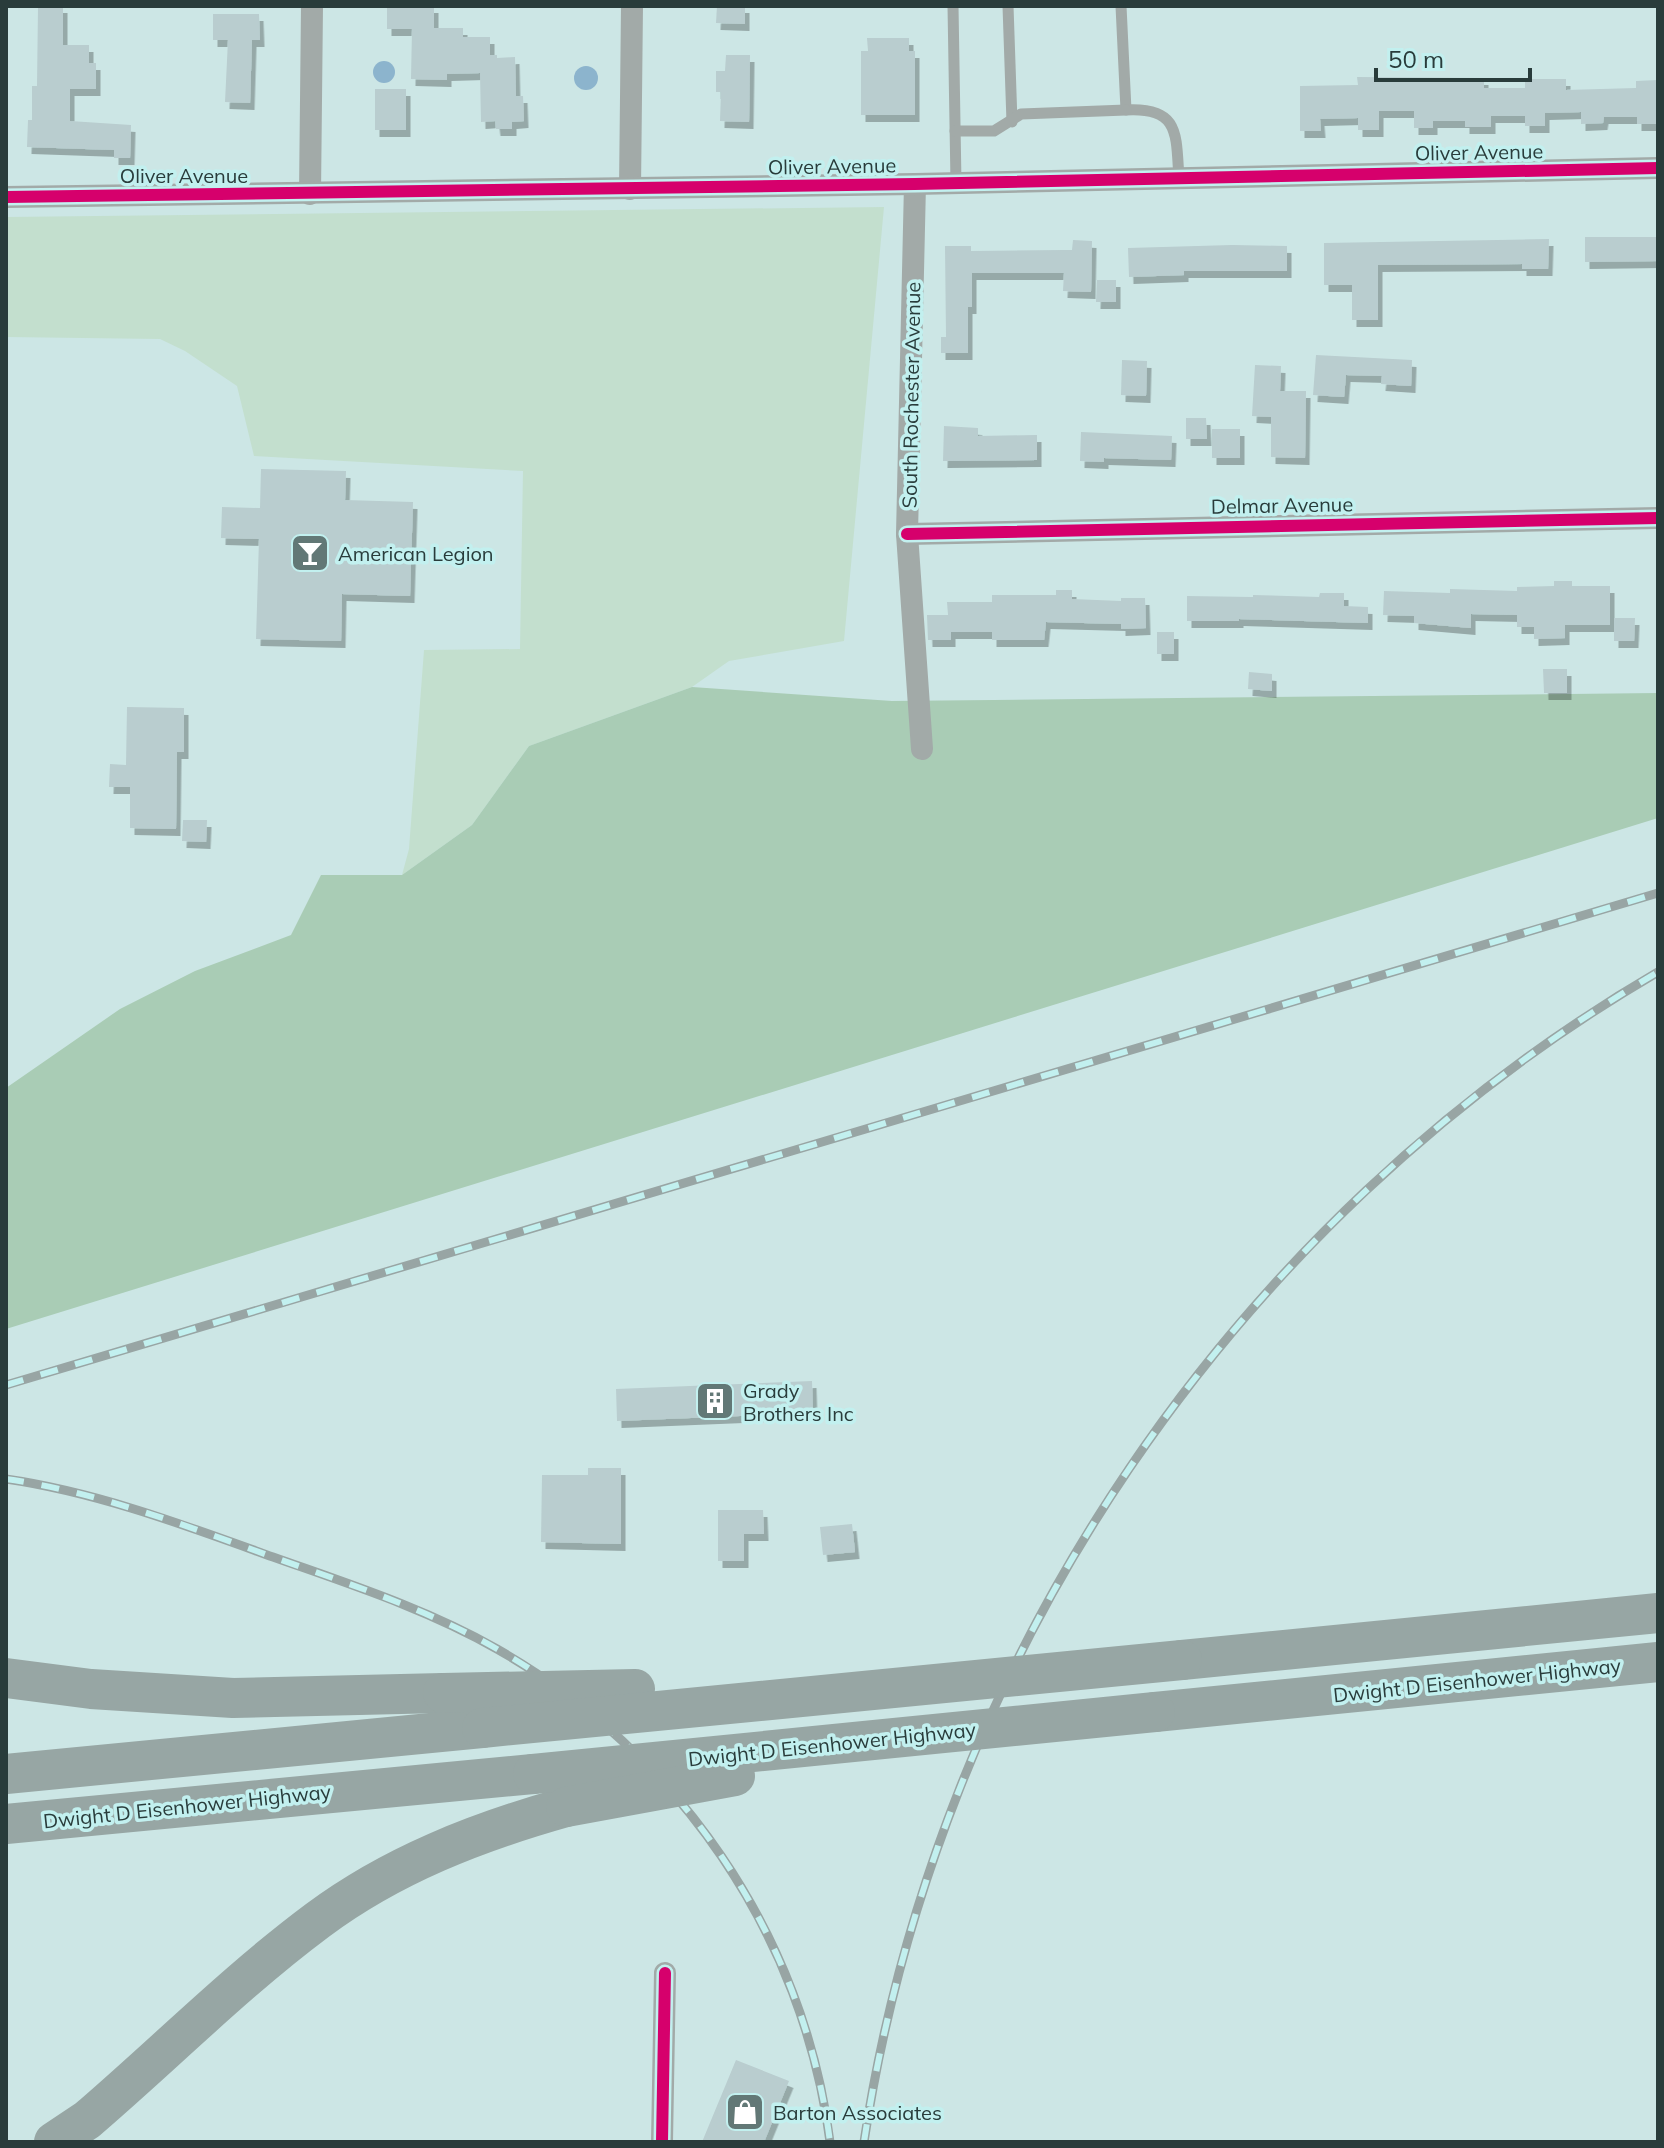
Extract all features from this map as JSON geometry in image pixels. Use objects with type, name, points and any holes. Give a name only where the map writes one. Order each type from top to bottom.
[{"type":"highway","points":[[6,1774],[1658,1613]]},
{"type":"highway","name":"Dwight D Eisenhower Highway","points":[[6,1824],[1658,1662]]},
{"type":"highway","points":[[6,1678],[91,1689],[233,1698],[935,1683]]},
{"type":"highway","points":[[54,2142],[87,2120],[272,1958],[340,1905],[397,1871],[456,1843],[511,1822],[566,1807],[674,1789],[957,1732]]},
{"type":"street","points":[[310,194],[312,6]]},
{"type":"street","points":[[630,189],[632,6]]},
{"type":"street","name":"Oliver Avenue","points":[[6,197],[915,184],[1658,168]]},
{"type":"street","name":"South Rochester Avenue","points":[[915,184],[907,534],[922,749]]},
{"type":"street","name":"Delmar Avenue","points":[[907,534],[1658,518]]},
{"type":"street","points":[[662,2142],[665,1973]]},
{"type":"lane","points":[[953,6],[956,183]]},
{"type":"lane","points":[[1008,6],[1012,122]]},
{"type":"lane","points":[[1121,6],[1126,110]]},
{"type":"lane","points":[[955,131],[994,131],[1021,114],[1150,109],[1165,117],[1174,130],[1179,179]]},
{"type":"green space","points":[[884,207],[844,641],[729,661],[692,687],[529,746],[472,825],[402,875],[409,849],[424,650],[520,649],[523,471],[254,456],[237,386],[185,351],[160,339],[6,337],[6,217]]},
{"type":"green space","points":[[692,687],[892,701],[1658,693],[1658,818],[6,1329],[6,1088],[120,1009],[195,971],[291,935],[321,875],[402,875],[472,825],[529,746]]},
{"type":"water","points":[[384,61],[392,64],[395,72],[392,80],[384,83],[376,80],[373,72],[376,64]]},
{"type":"water","points":[[586,66],[595,69],[598,78],[595,87],[586,90],[577,87],[574,78],[577,69]]},
{"type":"building","points":[[38,6],[63,6],[63,45],[89,45],[89,63],[96,63],[96,89],[70,89],[70,121],[131,125],[130,158],[114,158],[114,150],[27,147],[28,120],[32,120],[32,86],[37,86]]},
{"type":"building","points":[[387,6],[434,6],[434,28],[463,28],[463,37],[490,37],[490,55],[497,55],[497,58],[515,57],[516,96],[523,96],[524,121],[512,122],[512,129],[496,129],[495,121],[481,122],[480,73],[447,74],[447,80],[411,79],[412,29],[387,29]]},
{"type":"building","points":[[717,6],[745,6],[745,24],[716,23]]},
{"type":"building","points":[[213,14],[259,14],[260,40],[252,40],[250,103],[225,102],[228,40],[213,40]]},
{"type":"building","points":[[867,38],[909,38],[909,51],[915,51],[915,115],[861,115],[861,51],[868,51]]},
{"type":"building","points":[[726,55],[750,55],[749,122],[720,121],[721,92],[716,92],[716,71],[725,71]]},
{"type":"building","points":[[1357,77],[1484,78],[1484,88],[1525,88],[1525,79],[1566,79],[1566,90],[1636,88],[1636,81],[1658,80],[1658,124],[1637,124],[1637,117],[1604,117],[1603,123],[1581,124],[1581,112],[1545,113],[1545,126],[1525,126],[1525,116],[1491,116],[1491,127],[1465,127],[1465,121],[1433,121],[1433,128],[1414,128],[1414,111],[1379,111],[1379,130],[1358,130],[1358,118],[1320,119],[1321,131],[1300,131],[1300,86],[1358,85]]},
{"type":"building","points":[[375,89],[406,89],[406,130],[375,130]]},
{"type":"building","points":[[1585,237],[1658,237],[1658,261],[1585,262]]},
{"type":"building","points":[[1549,239],[1548,269],[1522,269],[1522,264],[1378,265],[1378,320],[1352,320],[1352,285],[1324,285],[1324,243]]},
{"type":"building","points":[[1073,240],[1092,241],[1091,292],[1063,291],[1064,273],[972,273],[968,353],[941,353],[941,337],[946,337],[945,246],[971,246],[971,251],[1072,250]]},
{"type":"building","points":[[1287,246],[1287,271],[1184,271],[1184,275],[1129,277],[1128,248]]},
{"type":"building","points":[[1097,280],[1116,280],[1116,302],[1096,302]]},
{"type":"building","points":[[1316,355],[1412,360],[1411,386],[1381,384],[1382,376],[1346,375],[1344,397],[1313,395]]},
{"type":"building","points":[[1122,360],[1147,361],[1146,396],[1121,395]]},
{"type":"building","points":[[1255,365],[1281,366],[1280,391],[1306,391],[1305,458],[1271,457],[1271,417],[1252,416]]},
{"type":"building","points":[[1186,418],[1206,418],[1207,439],[1186,439]]},
{"type":"building","points":[[944,426],[978,428],[978,436],[1037,435],[1037,460],[943,461]]},
{"type":"building","points":[[1212,429],[1240,429],[1240,458],[1212,458]]},
{"type":"building","points":[[1081,432],[1172,436],[1171,460],[1104,458],[1104,462],[1080,461]]},
{"type":"building","points":[[261,469],[346,471],[345,500],[413,502],[410,596],[342,594],[341,641],[256,639],[259,539],[221,538],[222,507],[260,508]]},
{"type":"building","points":[[1554,581],[1572,581],[1572,586],[1610,586],[1610,625],[1565,625],[1565,638],[1534,639],[1534,627],[1517,627],[1517,615],[1471,614],[1471,628],[1414,623],[1414,616],[1383,615],[1384,591],[1517,591],[1517,587],[1554,586]]},
{"type":"building","points":[[1056,590],[1072,590],[1072,599],[1121,601],[1121,598],[1145,598],[1146,628],[1121,629],[1121,624],[1046,622],[1044,640],[992,640],[992,632],[951,632],[951,640],[928,640],[927,615],[948,615],[947,602],[992,602],[992,595],[1056,595]]},
{"type":"building","points":[[1320,593],[1344,593],[1344,606],[1368,607],[1368,623],[1239,619],[1187,621],[1187,596],[1319,597]]},
{"type":"building","points":[[1614,618],[1635,618],[1634,641],[1614,641]]},
{"type":"building","points":[[1157,632],[1174,632],[1174,654],[1157,654]]},
{"type":"building","points":[[1543,669],[1567,669],[1567,693],[1544,693]]},
{"type":"building","points":[[1249,672],[1272,674],[1272,691],[1248,689]]},
{"type":"building","points":[[127,707],[184,708],[184,752],[177,752],[176,829],[130,828],[130,787],[109,787],[110,764],[126,765]]},
{"type":"building","points":[[183,820],[207,820],[206,842],[182,841]]},
{"type":"building","name":"Grady Brothers Inc","points":[[812,1381],[813,1413],[617,1421],[616,1389]]},
{"type":"building","points":[[588,1468],[621,1468],[621,1544],[541,1542],[542,1475],[588,1475]]},
{"type":"building","points":[[718,1510],[763,1510],[764,1534],[744,1534],[744,1561],[718,1561]]},
{"type":"building","points":[[852,1524],[855,1552],[823,1555],[820,1527]]},
{"type":"building","name":"Barton Associates","points":[[736,2060],[789,2081],[764,2142],[702,2142]]},
{"type":"railway","points":[[6,1385],[1658,893]]},
{"type":"railway","points":[[864,2142],[902,1963],[959,1789],[1036,1624],[1130,1468],[1240,1323],[1366,1191],[1505,1073],[1658,972]]},
{"type":"railway","points":[[6,1479],[74,1492],[141,1511],[387,1598],[497,1649],[562,1691],[622,1740],[675,1796],[722,1856],[761,1922],[792,1992],[816,2066],[830,2142]]},
{"type":"cycle path","points":[[6,197],[915,184],[1658,168]]},
{"type":"cycle path","points":[[907,534],[1658,518]]},
{"type":"cycle path","points":[[662,2142],[665,1973]]},
{"type":"place","name":"American Legion","points":[[310,553]]},
{"type":"place","name":"Grady Brothers Inc","points":[[715,1401]]},
{"type":"place","name":"Barton Associates","points":[[745,2112]]}]
